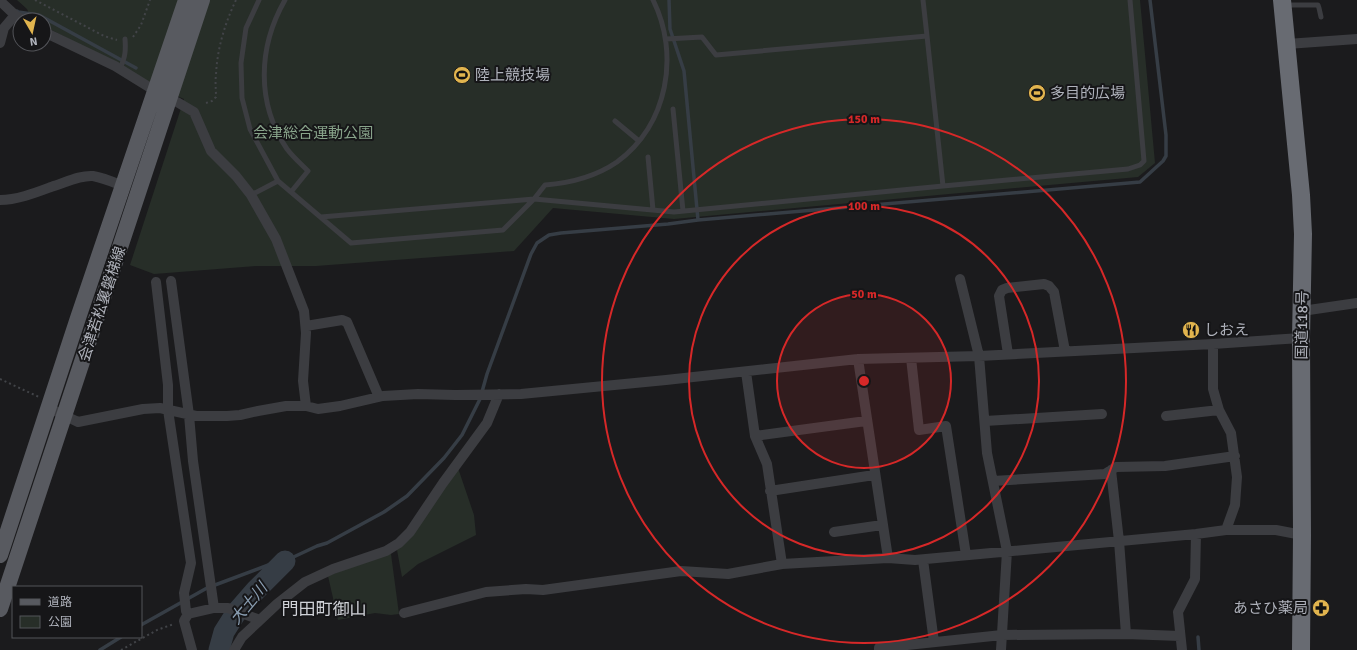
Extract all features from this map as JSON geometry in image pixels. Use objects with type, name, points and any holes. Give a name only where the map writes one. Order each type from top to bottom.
[{"type":"highway","name":"国道118号","points":[[1282,2],[1301,195],[1303,234],[1301,338],[1301,650]]},
{"type":"main road","name":"会津若松裏磐梯線","points":[[0,555],[186,0]]},
{"type":"main road","name":"会津若松裏磐梯線","points":[[0,609],[202,0]]},
{"type":"street","points":[[0,1],[13,12]]},
{"type":"street","points":[[0,43],[4,28],[12,22]]},
{"type":"street","points":[[52,36],[120,69],[170,100],[177,102],[194,112],[211,151],[236,176],[251,195],[276,239],[304,311],[306,326],[303,381],[306,406]]},
{"type":"street","points":[[1287,44],[1357,39]]},
{"type":"street","points":[[0,200],[9,200],[79,177],[92,176],[123,186]]},
{"type":"street","points":[[960,278],[979,356],[987,452],[1007,551],[1002,650]]},
{"type":"street","points":[[171,281],[214,608]]},
{"type":"street","points":[[156,282],[168,385],[168,410],[191,563],[184,593],[186,617],[192,650]]},
{"type":"street","points":[[1008,354],[999,296],[1002,290],[1007,288],[1044,284],[1049,286],[1054,292],[1065,352]]},
{"type":"street","points":[[1302,311],[1357,303]]},
{"type":"street","points":[[306,326],[342,320],[347,322],[379,397]]},
{"type":"street","points":[[50,405],[65,416],[78,422],[143,409],[160,408],[196,416],[227,416],[286,406],[306,406],[318,409],[379,397],[418,394],[521,394],[746,372],[858,359],[1065,352],[1301,338]]},
{"type":"street","points":[[1213,344],[1213,389],[1219,410],[1231,433],[1237,476],[1235,505],[1226,530]]},
{"type":"street","points":[[911,358],[919,430],[946,426],[966,555]]},
{"type":"street","points":[[858,359],[874,475],[888,558]]},
{"type":"street","points":[[746,372],[756,436],[767,464],[782,564]]},
{"type":"street","points":[[234,650],[242,637],[305,582],[333,569],[386,551],[399,543],[410,532],[443,483],[487,423],[499,394]]},
{"type":"street","points":[[1166,416],[1219,410]]},
{"type":"street","points":[[985,421],[1102,414]]},
{"type":"street","points":[[756,436],[866,420]]},
{"type":"street","points":[[993,481],[1105,474],[1116,467],[1165,466],[1235,456]]},
{"type":"street","points":[[1111,470],[1119,541],[1126,634]]},
{"type":"street","points":[[770,491],[874,475]]},
{"type":"street","points":[[834,532],[882,525]]},
{"type":"street","points":[[404,614],[486,592],[543,590],[682,571],[728,574],[782,564],[888,558],[923,560],[1226,530],[1276,530],[1302,535]]},
{"type":"street","points":[[1182,650],[1178,612],[1195,579],[1196,534]]},
{"type":"street","points":[[923,560],[934,642]]},
{"type":"street","points":[[186,617],[214,608],[228,608],[260,620]]},
{"type":"street","points":[[879,650],[879,648],[1002,634],[1126,634],[1180,636]]},
{"type":"lane","points":[[259,0],[246,28],[241,63],[242,98],[250,129],[278,181],[351,243],[503,230],[534,199],[545,185],[579,180],[606,169],[622,158],[639,141],[647,130],[663,97],[666,82],[666,39],[660,16],[653,0]]},
{"type":"lane","points":[[285,0],[272,26],[264,56],[263,74],[267,103],[274,127],[288,150],[308,171],[291,192]]},
{"type":"lane","points":[[923,0],[943,186]]},
{"type":"lane","points":[[321,217],[534,199],[674,212],[1128,169],[1140,165],[1144,161],[1130,0]]},
{"type":"lane","points":[[1282,2],[1318,5],[1321,18]]},
{"type":"lane","points":[[666,39],[702,37],[716,55],[927,36]]},
{"type":"lane","points":[[120,69],[125,57],[125,39]]},
{"type":"lane","points":[[673,109],[683,211]]},
{"type":"lane","points":[[614,121],[639,141]]},
{"type":"lane","points":[[648,157],[653,210]]},
{"type":"lane","points":[[251,195],[278,181]]},
{"type":"path","points":[[35,0],[104,36],[118,40],[133,38],[141,25],[150,0]]},
{"type":"path","points":[[206,103],[212,101],[216,97],[216,75],[221,43],[230,12],[236,0]]},
{"type":"path","points":[[0,379],[50,405]]},
{"type":"path","points":[[121,650],[186,617]]},
{"type":"green space","name":"会津総合運動公園","points":[[17,0],[1140,0],[1155,163],[1138,177],[674,219],[553,208],[514,251],[316,266],[256,266],[154,274],[130,265],[184,99],[137,78],[112,62],[52,30],[52,12],[28,12]]},
{"type":"green space","points":[[458,468],[474,515],[476,535],[418,564],[402,577],[397,550]]},
{"type":"green space","points":[[388,553],[391,554],[399,614],[391,615],[375,613],[338,620],[328,576]]},
{"type":"waterway","points":[[669,0],[670,29],[684,71],[698,220]]},
{"type":"waterway","points":[[142,624],[207,588],[279,561],[285,561],[327,543],[384,512],[407,496],[444,458],[462,435],[480,399],[487,374],[531,254],[537,243],[549,235],[698,220],[1140,182],[1163,161],[1166,156],[1166,135],[1150,0]]},
{"type":"waterway","points":[[17,11],[39,15],[136,68]]},
{"type":"waterway","name":"大土川","points":[[219,650],[224,632],[236,613],[256,590],[285,561]]},
{"type":"waterway","points":[[1198,637],[1199,650]]},
{"type":"waterway","points":[[100,650],[119,638]]},
{"type":"place","name":"陸上競技場","points":[[462,75]]},
{"type":"place","name":"多目的広場","points":[[1037,93]]},
{"type":"place","name":"しおえ","points":[[1191,330]]},
{"type":"place","name":"あさひ薬局","points":[[1321,608]]},
{"type":"district","name":"門田町御山","points":[[324,609]]}]
